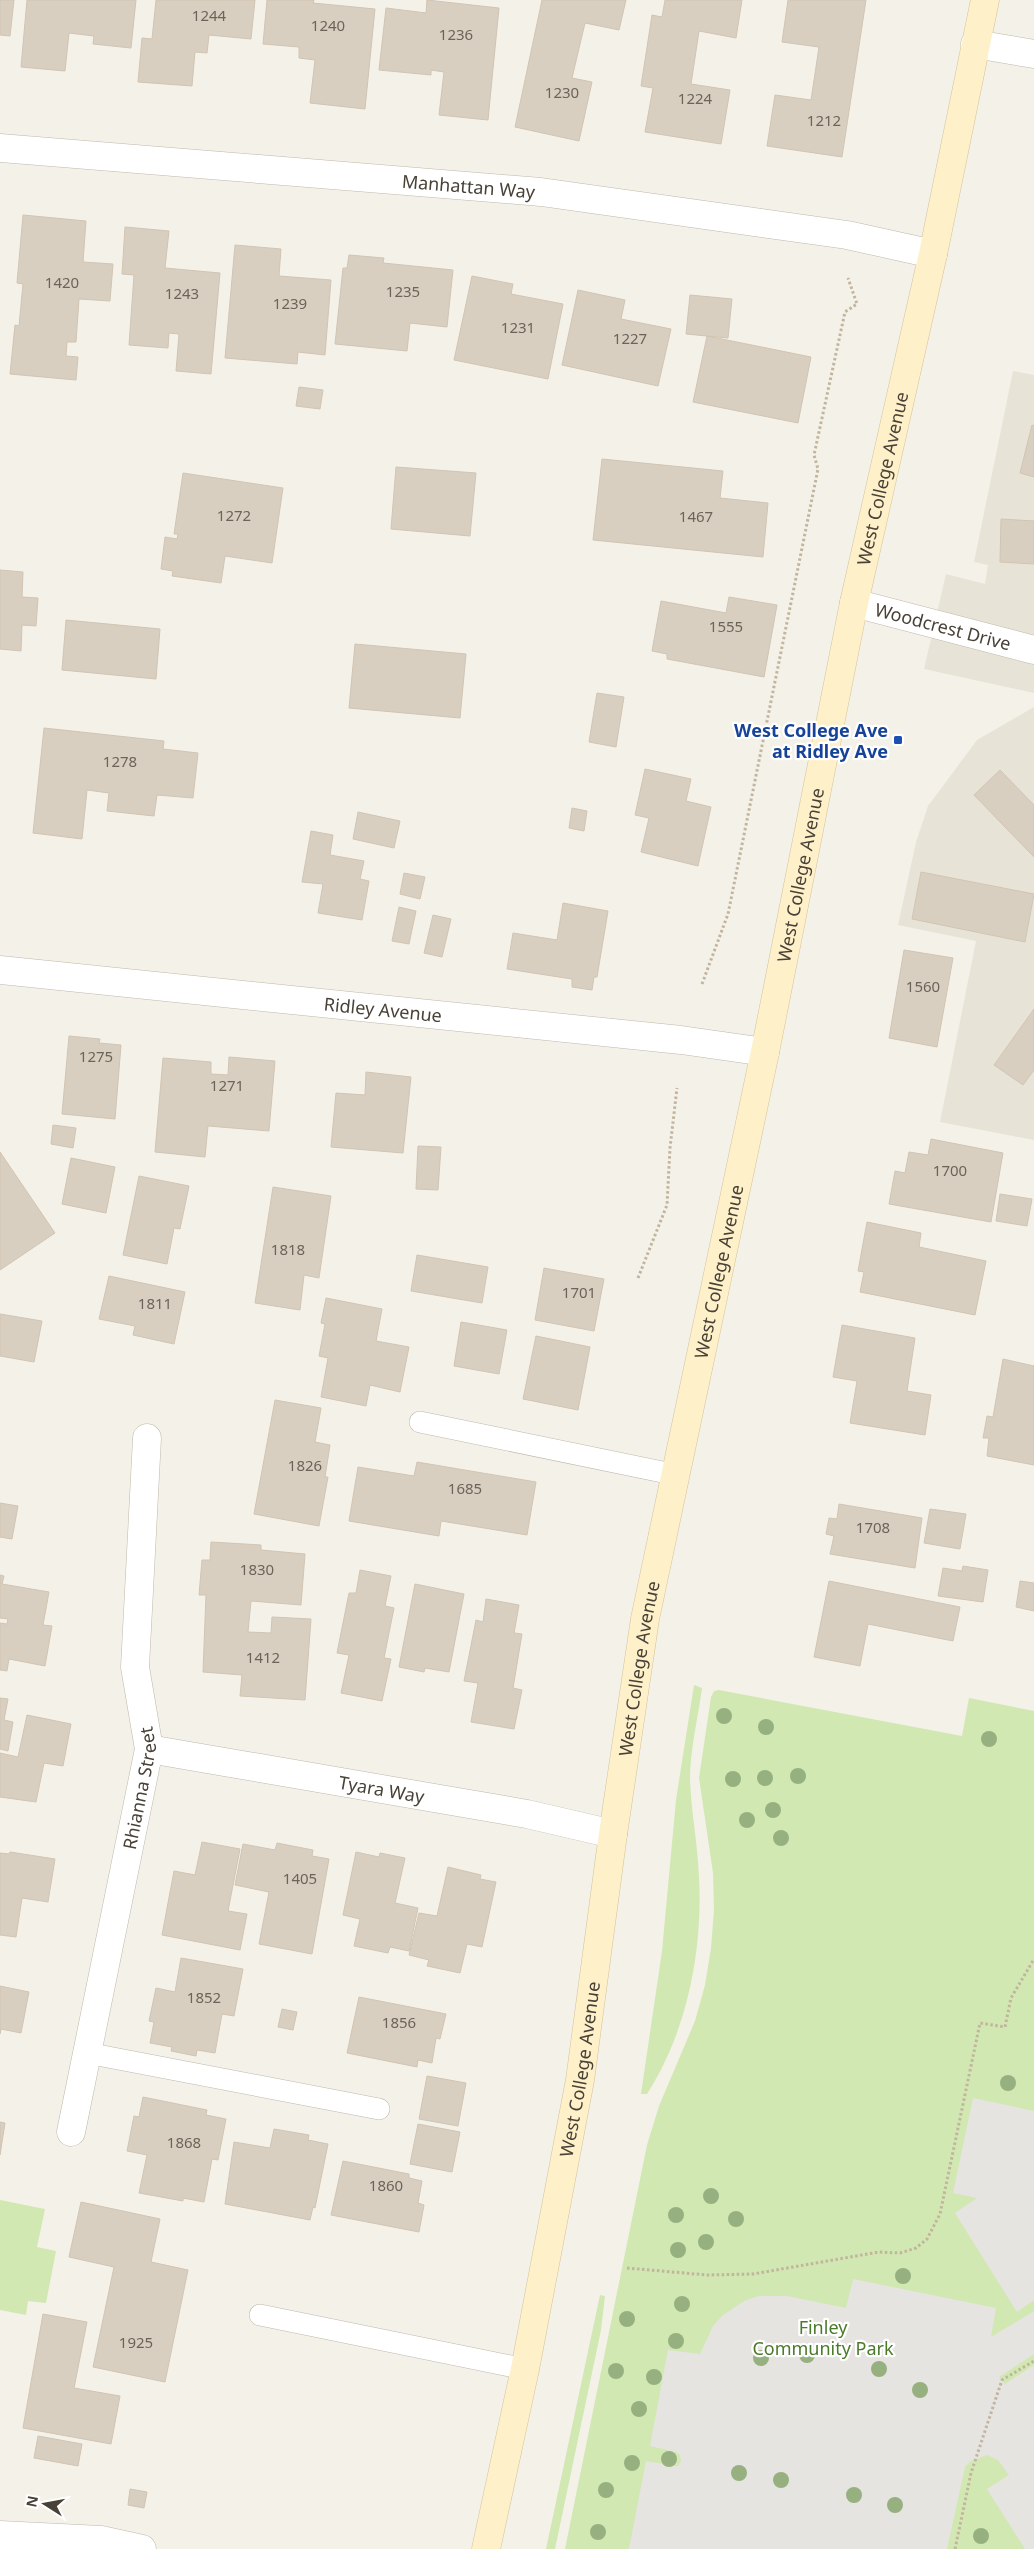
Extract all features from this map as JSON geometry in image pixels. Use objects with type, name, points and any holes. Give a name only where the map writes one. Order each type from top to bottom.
[{"type":"main road","name":"West College Avenue","points":[[486,2549],[525,2369],[580,2080],[612,1834],[645,1619],[678,1476],[854,603],[932,254],[985,0]]},
{"type":"street","points":[[976,44],[1034,54]]},
{"type":"street","name":"Manhattan Way","points":[[0,148],[541,192],[847,235],[932,254]]},
{"type":"street","name":"Woodcrest Drive","points":[[854,603],[1034,650]]},
{"type":"street","name":"Ridley Avenue","points":[[0,970],[641,1036],[765,1052]]},
{"type":"street","name":"Rhianna Street","points":[[71,2132],[149,1749],[135,1667],[147,1438]]},
{"type":"street","name":"Tyara Way","points":[[149,1749],[527,1814],[612,1834]]},
{"type":"street","points":[[0,2535],[100,2540],[142,2549]]},
{"type":"lane","points":[[420,1422],[678,1476]]},
{"type":"lane","points":[[87,2052],[379,2109]]},
{"type":"lane","points":[[260,2315],[525,2369]]},
{"type":"path","points":[[702,984],[728,914],[818,469],[814,455],[845,312],[857,304],[848,278]]},
{"type":"path","points":[[638,1278],[667,1205],[670,1148],[677,1088]]},
{"type":"path","points":[[627,2268],[707,2275],[753,2274],[879,2252],[900,2253],[916,2248],[927,2239],[940,2214],[980,2023],[1004,2028],[1011,1998],[1034,1958]]},
{"type":"path","points":[[955,2549],[971,2472],[1002,2380],[1034,2360]]},
{"type":"shaded area","points":[[1013,371],[1034,375],[1034,693],[924,669],[946,574],[985,584],[988,565],[974,562]]},
{"type":"shaded area","points":[[1034,707],[1034,1140],[940,1122],[976,941],[898,925],[916,842],[928,806],[977,740]]},
{"type":"shaded area","points":[[973,2098],[1034,2111],[1034,2300],[1017,2312],[955,2213],[977,2198],[953,2193]]},
{"type":"shaded area","points":[[853,2279],[996,2308],[991,2337],[1034,2311],[1034,2354],[999,2377],[1005,2384],[1034,2365],[1034,2549],[1025,2549],[987,2489],[1009,2475],[998,2460],[987,2455],[971,2461],[965,2467],[947,2549],[629,2549],[646,2461],[678,2466],[681,2461],[680,2455],[676,2452],[650,2446],[668,2350],[700,2354],[713,2326],[723,2315],[746,2300],[759,2296],[787,2296],[846,2308]]},
{"type":"green space","points":[[694,1685],[702,1688],[690,1768],[700,1905],[695,1962],[690,1990],[673,2044],[647,2094],[641,2094],[662,1951],[676,1800]]},
{"type":"green space","name":"Finley Community Park","points":[[719,1690],[962,1736],[969,1698],[1034,1711],[1034,2549],[565,2549],[647,2145],[659,2106],[695,2021],[705,1985],[711,1948],[714,1910],[713,1873],[699,1778],[711,1697],[714,1691]]},
{"type":"green space","points":[[0,2200],[45,2209],[37,2247],[56,2251],[46,2303],[28,2301],[26,2315],[0,2310]]},
{"type":"green space","points":[[600,2295],[605,2296],[601,2330],[555,2549],[546,2549]]},
{"type":"building","points":[[0,0],[14,0],[10,36],[0,35]]},
{"type":"building","points":[[27,0],[136,0],[131,48],[93,44],[94,36],[69,33],[65,71],[21,67]]},
{"type":"building","points":[[156,0],[255,0],[251,39],[209,35],[207,53],[195,52],[192,86],[138,82],[142,38],[152,39]]},
{"type":"building","points":[[267,0],[314,0],[313,3],[375,9],[365,109],[310,103],[315,60],[299,58],[299,47],[263,44]]},
{"type":"building","points":[[427,0],[499,8],[488,120],[439,115],[444,72],[431,70],[431,75],[379,70],[386,8],[426,13]]},
{"type":"building","points":[[542,0],[626,0],[619,30],[585,23],[572,78],[592,82],[579,141],[515,127]]},
{"type":"building","points":[[665,0],[742,0],[736,38],[699,31],[691,84],[730,90],[721,144],[645,132],[653,88],[641,86],[652,15],[662,17]]},
{"type":"building","points":[[788,0],[866,0],[842,157],[767,146],[775,95],[811,100],[819,47],[782,42]]},
{"type":"building","points":[[23,215],[86,221],[83,262],[113,264],[110,301],[79,299],[76,342],[67,342],[66,356],[78,357],[76,380],[10,374],[15,325],[19,326],[23,284],[17,283]]},
{"type":"building","points":[[125,227],[169,231],[165,268],[220,273],[211,374],[176,371],[179,334],[169,333],[168,348],[129,345],[134,275],[122,274]]},
{"type":"building","points":[[235,245],[281,249],[279,276],[331,280],[325,355],[298,352],[297,364],[225,358]]},
{"type":"building","points":[[349,255],[384,258],[383,263],[453,270],[447,327],[410,323],[407,351],[335,344],[343,268],[347,268]]},
{"type":"building","points":[[472,276],[513,284],[511,294],[563,304],[548,379],[454,360]]},
{"type":"building","points":[[578,290],[625,300],[621,319],[671,329],[658,386],[562,365]]},
{"type":"building","points":[[690,295],[732,299],[728,338],[686,334]]},
{"type":"building","points":[[707,336],[811,357],[798,423],[693,402]]},
{"type":"building","points":[[299,387],[323,390],[320,409],[296,406]]},
{"type":"building","points":[[1032,425],[1034,426],[1034,477],[1020,473]]},
{"type":"building","points":[[602,459],[723,471],[720,498],[768,503],[763,557],[593,540]]},
{"type":"building","points":[[396,467],[476,473],[470,536],[391,529]]},
{"type":"building","points":[[183,473],[283,488],[272,563],[225,556],[221,583],[172,576],[173,571],[161,569],[165,537],[177,539],[178,534],[174,534]]},
{"type":"building","points":[[1001,519],[1034,521],[1034,564],[1000,562]]},
{"type":"building","points":[[0,570],[23,572],[22,597],[38,598],[36,626],[22,625],[21,651],[0,649]]},
{"type":"building","points":[[729,597],[777,605],[764,677],[667,659],[667,654],[652,651],[661,601],[726,613]]},
{"type":"building","points":[[66,620],[160,629],[156,679],[62,670]]},
{"type":"building","points":[[355,644],[466,654],[460,718],[349,708]]},
{"type":"building","points":[[597,693],[624,697],[616,747],[589,742]]},
{"type":"building","points":[[44,728],[164,741],[163,749],[198,753],[193,798],[157,795],[154,816],[107,811],[109,793],[87,790],[82,839],[33,833]]},
{"type":"building","points":[[645,769],[691,779],[686,801],[711,807],[698,866],[641,852],[649,818],[635,815]]},
{"type":"building","points":[[1000,770],[1034,805],[1034,857],[974,795]]},
{"type":"building","points":[[572,808],[587,811],[584,831],[569,828]]},
{"type":"building","points":[[358,812],[400,821],[394,848],[353,839]]},
{"type":"building","points":[[311,831],[333,835],[330,855],[364,861],[360,879],[369,881],[362,920],[318,913],[323,884],[302,882]]},
{"type":"building","points":[[921,872],[1034,894],[1025,942],[912,919]]},
{"type":"building","points":[[404,873],[425,877],[420,899],[400,894]]},
{"type":"building","points":[[563,903],[608,911],[597,977],[594,977],[592,990],[572,987],[572,979],[507,969],[513,933],[557,940]]},
{"type":"building","points":[[399,907],[416,911],[409,944],[392,941]]},
{"type":"building","points":[[433,915],[451,919],[442,957],[424,953]]},
{"type":"building","points":[[904,950],[953,958],[937,1047],[889,1038]]},
{"type":"building","points":[[1034,1009],[1034,1070],[1023,1085],[994,1065]]},
{"type":"building","points":[[69,1036],[100,1039],[99,1043],[121,1045],[115,1119],[62,1114]]},
{"type":"building","points":[[229,1057],[275,1061],[269,1131],[208,1126],[205,1157],[155,1152],[163,1058],[211,1062],[211,1074],[228,1075]]},
{"type":"building","points":[[366,1072],[411,1077],[403,1153],[331,1147],[336,1093],[365,1095]]},
{"type":"building","points":[[53,1125],[76,1128],[73,1148],[51,1144]]},
{"type":"building","points":[[931,1139],[1003,1153],[991,1222],[889,1204],[895,1171],[905,1173],[909,1152],[928,1155]]},
{"type":"building","points":[[418,1146],[441,1147],[438,1190],[416,1189]]},
{"type":"building","points":[[0,1152],[55,1233],[0,1270]]},
{"type":"building","points":[[71,1158],[115,1167],[106,1213],[62,1204]]},
{"type":"building","points":[[139,1176],[189,1186],[180,1229],[174,1228],[167,1264],[123,1255]]},
{"type":"building","points":[[273,1187],[331,1196],[319,1278],[304,1275],[300,1310],[255,1303]]},
{"type":"building","points":[[1000,1194],[1032,1199],[1027,1226],[996,1221]]},
{"type":"building","points":[[867,1222],[921,1233],[919,1247],[986,1261],[975,1315],[860,1292],[864,1272],[858,1271]]},
{"type":"building","points":[[417,1255],[488,1267],[482,1303],[411,1291]]},
{"type":"building","points":[[544,1268],[604,1279],[594,1331],[535,1320]]},
{"type":"building","points":[[109,1276],[185,1292],[174,1344],[133,1335],[135,1326],[99,1319]]},
{"type":"building","points":[[326,1298],[382,1309],[376,1341],[409,1347],[400,1392],[370,1385],[366,1406],[321,1397],[328,1358],[319,1356],[325,1324],[321,1323]]},
{"type":"building","points":[[0,1314],[42,1321],[34,1362],[0,1356]]},
{"type":"building","points":[[461,1322],[507,1330],[499,1374],[454,1366]]},
{"type":"building","points":[[842,1325],[915,1338],[907,1391],[931,1395],[925,1435],[850,1423],[857,1381],[833,1377]]},
{"type":"building","points":[[536,1336],[590,1347],[578,1410],[523,1399]]},
{"type":"building","points":[[1003,1359],[1034,1366],[1034,1465],[987,1456],[989,1438],[983,1438],[987,1416],[993,1417]]},
{"type":"building","points":[[275,1400],[321,1408],[315,1442],[330,1445],[325,1477],[328,1477],[319,1526],[254,1514]]},
{"type":"building","points":[[417,1462],[536,1482],[527,1535],[441,1521],[439,1536],[349,1521],[358,1467],[414,1476]]},
{"type":"building","points":[[0,1503],[18,1506],[12,1539],[0,1537]]},
{"type":"building","points":[[839,1504],[922,1518],[915,1568],[830,1554],[834,1536],[826,1534],[829,1518],[837,1519]]},
{"type":"building","points":[[930,1509],[966,1514],[960,1549],[924,1543]]},
{"type":"building","points":[[211,1542],[261,1545],[261,1550],[305,1554],[301,1605],[251,1601],[248,1632],[271,1633],[272,1617],[311,1619],[305,1700],[240,1696],[242,1675],[203,1672],[206,1595],[199,1595],[202,1560],[210,1560]]},
{"type":"building","points":[[963,1566],[988,1570],[983,1602],[938,1596],[943,1568],[962,1571]]},
{"type":"building","points":[[360,1570],[391,1576],[385,1606],[394,1608],[384,1658],[391,1659],[382,1701],[341,1693],[349,1655],[337,1653],[349,1593],[356,1593]]},
{"type":"building","points":[[0,1575],[4,1576],[2,1584],[49,1592],[43,1625],[52,1626],[45,1666],[9,1659],[7,1671],[0,1670],[0,1623],[7,1624],[8,1619],[0,1618]]},
{"type":"building","points":[[829,1581],[960,1607],[953,1641],[868,1624],[860,1666],[814,1657]]},
{"type":"building","points":[[1020,1581],[1034,1583],[1034,1611],[1016,1607]]},
{"type":"building","points":[[415,1584],[464,1594],[449,1672],[425,1668],[424,1672],[399,1667]]},
{"type":"building","points":[[486,1599],[519,1605],[514,1633],[522,1634],[513,1688],[522,1690],[514,1729],[471,1722],[478,1683],[464,1681],[476,1620],[483,1622]]},
{"type":"building","points":[[0,1698],[8,1699],[4,1720],[13,1722],[8,1751],[0,1749]]},
{"type":"building","points":[[27,1715],[71,1724],[63,1766],[44,1763],[36,1802],[0,1797],[0,1753],[18,1757]]},
{"type":"building","points":[[202,1842],[240,1849],[228,1911],[247,1914],[240,1950],[162,1935],[174,1871],[195,1875]]},
{"type":"building","points":[[277,1843],[313,1850],[312,1856],[329,1859],[312,1954],[259,1944],[269,1892],[235,1885],[243,1844],[275,1850]]},
{"type":"building","points":[[10,1852],[55,1859],[48,1902],[22,1898],[16,1937],[0,1935],[0,1853],[9,1854]]},
{"type":"building","points":[[356,1852],[379,1857],[380,1853],[405,1858],[395,1903],[418,1908],[409,1951],[390,1947],[388,1953],[354,1946],[360,1919],[343,1915]]},
{"type":"building","points":[[448,1867],[481,1875],[480,1879],[496,1882],[482,1947],[467,1944],[460,1973],[427,1966],[429,1960],[409,1955],[419,1913],[437,1916]]},
{"type":"building","points":[[181,1958],[243,1969],[234,2016],[222,2014],[215,2053],[197,2050],[196,2056],[171,2051],[172,2047],[150,2043],[154,2022],[149,2021],[156,1988],[175,1992]]},
{"type":"building","points":[[0,1986],[29,1992],[21,2033],[1,2029],[0,2034]]},
{"type":"building","points":[[359,1997],[446,2014],[440,2039],[436,2038],[432,2063],[418,2060],[417,2067],[347,2053]]},
{"type":"building","points":[[282,2009],[297,2012],[293,2030],[278,2027]]},
{"type":"building","points":[[427,2076],[466,2083],[458,2126],[419,2119]]},
{"type":"building","points":[[143,2097],[207,2110],[206,2115],[226,2119],[218,2160],[212,2159],[204,2202],[183,2198],[183,2201],[139,2193],[147,2155],[127,2151],[134,2116],[139,2117]]},
{"type":"building","points":[[0,2122],[5,2123],[0,2155]]},
{"type":"building","points":[[418,2124],[460,2132],[452,2172],[410,2164]]},
{"type":"building","points":[[274,2129],[309,2135],[308,2140],[328,2144],[315,2208],[313,2207],[310,2220],[225,2204],[234,2142],[270,2148]]},
{"type":"building","points":[[343,2161],[409,2174],[409,2178],[422,2181],[418,2203],[424,2205],[419,2232],[331,2215]]},
{"type":"building","points":[[81,2202],[160,2219],[151,2262],[188,2270],[165,2382],[93,2367],[114,2267],[69,2257]]},
{"type":"building","points":[[43,2314],[87,2322],[74,2388],[120,2396],[111,2444],[23,2428]]},
{"type":"building","points":[[38,2436],[82,2444],[78,2466],[34,2458]]},
{"type":"building","points":[[130,2489],[147,2492],[144,2508],[128,2505]]},
{"type":"place","name":"West College Ave at Ridley Ave","points":[[898,740]]}]
